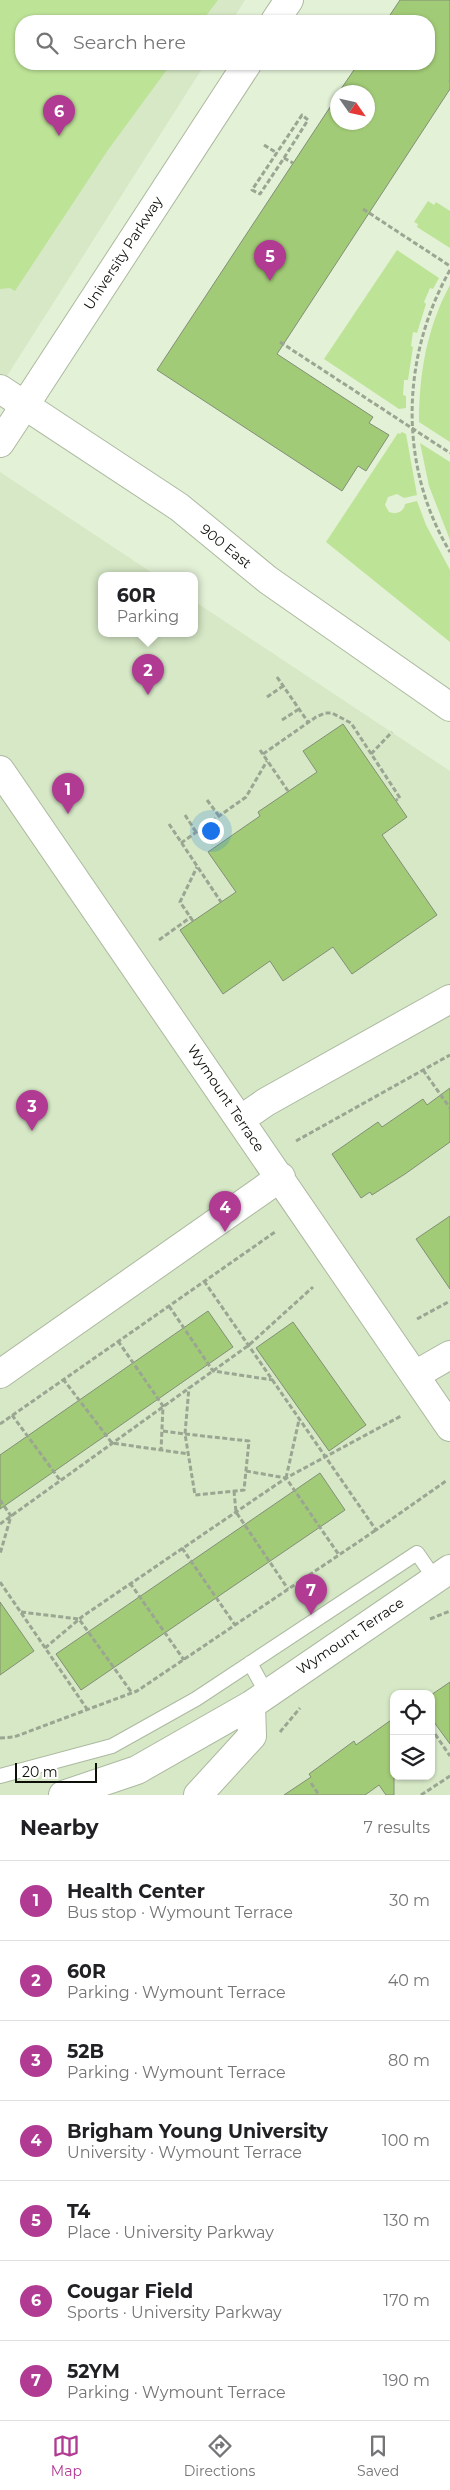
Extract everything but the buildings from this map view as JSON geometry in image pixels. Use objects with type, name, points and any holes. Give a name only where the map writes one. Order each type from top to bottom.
[{"type":"street","points":[[279,15],[289,0]]},
{"type":"street","name":"University Parkway","points":[[0,442],[243,70]]},
{"type":"street","name":"900 East","points":[[0,389],[179,507],[268,580],[450,707]]},
{"type":"street","name":"Wymount Terrace","points":[[0,770],[450,1427]]},
{"type":"street","points":[[240,1120],[266,1102],[450,999]]},
{"type":"street","points":[[0,1374],[281,1178]]},
{"type":"street","points":[[415,1375],[450,1356]]},
{"type":"street","name":"Wymount Terrace","points":[[63,1795],[137,1770],[259,1699],[442,1574]]},
{"type":"street","points":[[198,1795],[252,1736],[259,1699]]},
{"type":"lane","points":[[0,1776],[112,1746],[196,1700],[417,1553],[442,1574]]},
{"type":"lane","points":[[250,1663],[259,1699]]},
{"type":"path","points":[[302,115],[308,120],[284,158],[260,194],[252,190],[302,115]]},
{"type":"path","points":[[264,145],[276,153]]},
{"type":"path","points":[[284,158],[293,163]]},
{"type":"path","points":[[363,209],[450,268],[436,297],[423,332],[414,379],[411,428],[412,447],[423,492],[437,530],[450,552]]},
{"type":"path","points":[[280,342],[450,453]]},
{"type":"path","points":[[277,677],[308,722]]},
{"type":"path","points":[[267,697],[283,686]]},
{"type":"path","points":[[282,720],[298,708]]},
{"type":"path","points":[[263,754],[308,722],[325,713],[332,713],[351,723],[400,798],[396,800]]},
{"type":"path","points":[[371,754],[392,732]]},
{"type":"path","points":[[260,750],[288,791]]},
{"type":"path","points":[[181,843],[246,797],[267,761]]},
{"type":"path","points":[[207,800],[219,816]]},
{"type":"path","points":[[185,816],[196,832]]},
{"type":"path","points":[[169,824],[221,902]]},
{"type":"path","points":[[159,940],[192,919],[180,902],[197,867]]},
{"type":"path","points":[[296,1141],[450,1055]]},
{"type":"path","points":[[424,1070],[450,1108]]},
{"type":"path","points":[[0,1424],[275,1232]]},
{"type":"path","points":[[204,1281],[376,1530]]},
{"type":"path","points":[[0,1524],[249,1345],[313,1286]]},
{"type":"path","points":[[417,1319],[450,1301]]},
{"type":"path","points":[[169,1306],[212,1371],[273,1380]]},
{"type":"path","points":[[118,1341],[163,1406],[161,1451]]},
{"type":"path","points":[[64,1380],[112,1443],[188,1454]]},
{"type":"path","points":[[162,1431],[185,1434],[249,1441],[244,1490],[196,1495],[185,1434],[189,1387]]},
{"type":"path","points":[[12,1415],[60,1480]]},
{"type":"path","points":[[45,1648],[79,1619],[130,1583],[286,1478],[401,1416]]},
{"type":"path","points":[[286,1478],[300,1419]]},
{"type":"path","points":[[246,1471],[286,1478],[339,1555]]},
{"type":"path","points":[[0,1738],[14,1736],[132,1693],[184,1660],[446,1481]]},
{"type":"path","points":[[234,1491],[236,1512],[288,1589]]},
{"type":"path","points":[[0,1500],[11,1516]]},
{"type":"path","points":[[0,1554],[11,1516]]},
{"type":"path","points":[[182,1548],[235,1625]]},
{"type":"path","points":[[0,1582],[87,1709]]},
{"type":"path","points":[[130,1583],[184,1660]]},
{"type":"path","points":[[425,1620],[450,1611]]},
{"type":"path","points":[[20,1612],[79,1619],[132,1693]]},
{"type":"path","points":[[278,1733],[303,1703]]},
{"type":"path","points":[[435,1734],[450,1756]]},
{"type":"path","points":[[421,1795],[450,1776]]},
{"type":"path","points":[[311,1783],[319,1795]]},
{"type":"shaded area","points":[[0,0],[245,0],[236,15],[15,15],[15,70],[201,70],[0,387]]},
{"type":"shaded area","points":[[0,472],[151,572],[98,572],[98,637],[198,637],[198,604],[450,771],[450,1795],[0,1795]]},
{"type":"green space","points":[[0,0],[218,0],[207,15],[15,15],[15,70],[167,70],[108,150],[15,291],[10,288],[0,289]]},
{"type":"green space","points":[[428,201],[434,205],[436,202],[450,211],[450,248],[417,227],[418,224],[414,222]]},
{"type":"green space","points":[[397,250],[439,278],[433,289],[430,288],[424,302],[426,304],[417,333],[413,332],[411,346],[413,347],[408,380],[404,380],[403,395],[406,396],[406,408],[399,409],[324,359]]},
{"type":"green space","points":[[450,285],[450,442],[419,422],[419,404],[430,334],[435,317]]},
{"type":"green space","points":[[398,433],[406,434],[417,495],[404,498],[397,494],[388,497],[385,505],[389,512],[397,513],[403,509],[405,504],[417,501],[426,525],[450,570],[450,642],[326,542]]},
{"type":"green space","points":[[420,443],[450,462],[450,540],[429,486]]},
{"type":"place","name":"Cougar Field","points":[[59,136]]},
{"type":"place","name":"T4","points":[[270,281]]},
{"type":"place","name":"60R","points":[[148,695]]},
{"type":"place","name":"Health Center","points":[[68,814]]},
{"type":"place","name":"52B","points":[[32,1131]]},
{"type":"place","name":"Brigham Young University","points":[[225,1232]]},
{"type":"place","name":"52YM","points":[[311,1615]]}]
